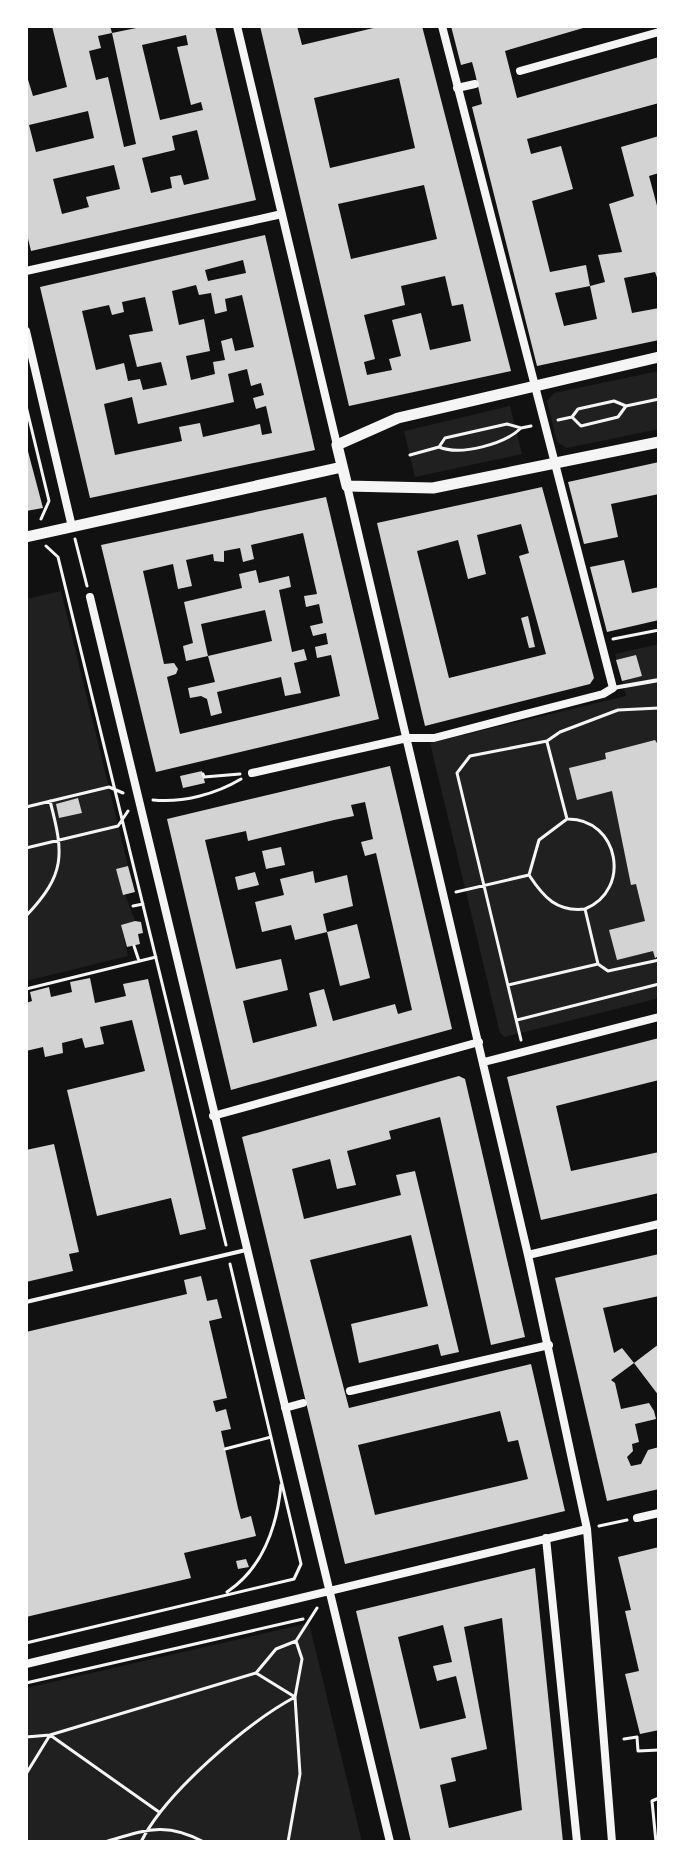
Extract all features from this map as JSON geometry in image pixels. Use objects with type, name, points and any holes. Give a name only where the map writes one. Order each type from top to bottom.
[{"type":"street","points":[[237,26],[484,1062],[549,1345],[587,1529],[612,1842]]},
{"type":"street","points":[[252,773],[407,738],[434,738],[603,694],[613,688],[442,26]]},
{"type":"street","points":[[520,71],[659,32]]},
{"type":"street","points":[[457,88],[475,84]]},
{"type":"street","points":[[26,271],[282,214]]},
{"type":"street","points":[[26,331],[72,527]]},
{"type":"street","points":[[337,445],[398,418],[659,357]]},
{"type":"street","points":[[347,486],[433,488],[659,442]]},
{"type":"street","points":[[26,537],[342,467]]},
{"type":"street","points":[[90,597],[327,1592],[390,1842]]},
{"type":"street","points":[[484,1062],[659,1017]]},
{"type":"street","points":[[213,1116],[479,1042]]},
{"type":"street","points":[[528,1255],[659,1224]]},
{"type":"street","points":[[350,1391],[549,1345]]},
{"type":"street","points":[[285,1408],[303,1403]]},
{"type":"street","points":[[637,1518],[659,1513]]},
{"type":"street","points":[[26,1664],[587,1529]]},
{"type":"street","points":[[546,1538],[577,1842]]},
{"type":"lane","points":[[613,688],[659,680]]},
{"type":"lane","points":[[26,1302],[246,1250]]},
{"type":"path","points":[[572,417],[578,409],[614,401],[626,406]]},
{"type":"path","points":[[26,406],[49,501],[41,514],[43,534],[46,546],[58,557],[301,1564],[294,1579],[26,1643]]},
{"type":"path","points":[[439,447],[449,451],[509,439],[521,428]]},
{"type":"path","points":[[72,527],[90,597]]},
{"type":"path","points":[[602,642],[659,630]]},
{"type":"path","points":[[524,1052],[457,773],[470,756],[547,741],[560,732],[618,710],[659,708]]},
{"type":"path","points":[[547,741],[567,819]]},
{"type":"path","points":[[26,807],[109,787],[138,798],[169,802],[223,790],[252,773]]},
{"type":"path","points":[[203,774],[204,777],[252,773]]},
{"type":"path","points":[[26,848],[118,826],[138,798]]},
{"type":"path","points":[[26,916],[39,902],[63,853],[50,801]]},
{"type":"path","points":[[54,816],[57,811]]},
{"type":"path","points":[[567,819],[596,825],[606,836],[615,864],[611,889],[604,898],[585,909],[569,910],[552,904],[529,875],[539,840],[567,819]]},
{"type":"path","points":[[444,895],[529,875]]},
{"type":"path","points":[[133,906],[143,904]]},
{"type":"path","points":[[585,909],[598,964],[608,971],[659,960]]},
{"type":"path","points":[[134,946],[139,961]]},
{"type":"path","points":[[26,989],[156,957]]},
{"type":"path","points":[[508,985],[598,964]]},
{"type":"path","points":[[517,1020],[659,984]]},
{"type":"path","points":[[225,1449],[271,1437]]},
{"type":"path","points":[[223,1595],[245,1577],[262,1552],[278,1511],[281,1481]]},
{"type":"path","points":[[587,1529],[637,1518]]},
{"type":"path","points":[[26,1683],[305,1620],[296,1641],[302,1659],[295,1697],[300,1774],[288,1842]]},
{"type":"path","points":[[26,1737],[50,1735],[256,1673],[276,1649],[296,1641]]},
{"type":"path","points":[[256,1673],[295,1697]]},
{"type":"path","points":[[141,1842],[160,1813],[228,1742],[295,1697]]},
{"type":"path","points":[[26,1774],[50,1735]]},
{"type":"path","points":[[50,1735],[160,1813]]},
{"type":"path","points":[[624,1739],[637,1737],[638,1751],[659,1750]]},
{"type":"path","points":[[656,1842],[652,1801],[659,1798]]},
{"type":"path","points":[[105,1842],[147,1830],[181,1830],[204,1842]]},
{"type":"shaded area","points":[[659,371],[659,429],[567,448],[557,442],[547,401],[554,393]]},
{"type":"shaded area","points":[[510,406],[522,454],[415,477],[404,431]]},
{"type":"shaded area","points":[[61,591],[128,866],[116,870],[135,921],[121,925],[128,956],[26,981],[26,599]]},
{"type":"shaded area","points":[[659,644],[659,998],[505,1037],[500,1033],[430,743],[626,696],[615,654]]},
{"type":"shaded area","points":[[309,1623],[362,1842],[26,1842],[26,1688]]},
{"type":"building","points":[[52,26],[110,26],[112,33],[146,26],[215,26],[256,200],[31,251],[26,230],[26,73],[33,96],[67,87]],"holes":[[[112,33],[136,144],[124,147],[108,77],[96,80],[89,51],[101,48],[98,36]],[[186,35],[188,45],[177,47],[191,105],[201,102],[203,110],[160,120],[142,45]],[[88,111],[94,138],[36,152],[29,125]],[[197,130],[209,179],[184,185],[181,175],[170,177],[172,188],[151,193],[142,158],[175,150],[172,136]],[[114,165],[120,189],[86,197],[89,207],[62,214],[53,179]]]},
{"type":"building","points":[[260,26],[297,26],[302,45],[382,26],[422,26],[511,371],[349,406]],"holes":[[[399,78],[415,148],[330,168],[314,98]],[[424,185],[437,239],[351,259],[338,204]],[[445,276],[452,306],[463,304],[471,341],[430,350],[421,313],[392,320],[401,356],[389,359],[392,370],[367,375],[364,362],[375,359],[364,315],[405,305],[401,286]]]},
{"type":"building","points":[[451,26],[590,26],[505,51],[517,98],[659,57],[659,103],[527,139],[531,154],[561,146],[573,189],[532,201],[550,272],[586,265],[590,286],[605,282],[598,255],[622,252],[609,204],[634,196],[621,147],[659,136],[659,173],[649,176],[659,213],[659,283],[655,272],[624,278],[632,313],[659,308],[659,340],[537,366],[472,107],[482,104],[475,73],[472,62],[461,65]],"holes":[[[590,286],[597,319],[564,326],[555,293]]]},
{"type":"building","points":[[265,235],[315,450],[90,498],[40,287]],"holes":[[[243,260],[246,273],[208,281],[205,270]],[[196,285],[199,295],[211,293],[215,314],[227,311],[225,299],[242,295],[254,347],[235,351],[232,338],[221,341],[225,360],[213,362],[215,374],[191,380],[186,356],[210,351],[204,319],[179,325],[172,291]],[[145,297],[153,331],[129,335],[137,367],[161,362],[167,385],[143,390],[140,379],[128,381],[124,363],[96,370],[82,311],[109,305],[112,315],[124,312],[122,302]],[[247,369],[251,386],[261,383],[264,395],[253,398],[256,409],[266,406],[272,433],[262,435],[260,424],[203,437],[200,423],[179,427],[182,441],[115,455],[104,404],[132,397],[138,424],[234,402],[228,374]]]},
{"type":"building","points":[[26,444],[43,508],[26,511]]},
{"type":"building","points":[[659,462],[659,494],[611,504],[618,537],[584,544],[568,482]]},
{"type":"building","points":[[542,487],[594,678],[590,684],[425,726],[377,523]],"holes":[[[521,524],[529,553],[519,556],[546,654],[449,678],[417,551],[458,540],[468,579],[486,574],[477,535]]]},
{"type":"building","points":[[326,497],[379,719],[156,772],[101,545]],"holes":[[[303,533],[317,594],[304,596],[306,607],[319,604],[323,623],[310,626],[313,636],[326,633],[328,644],[315,647],[317,658],[331,655],[340,696],[180,734],[167,677],[176,674],[178,669],[174,663],[164,664],[143,571],[173,564],[178,589],[192,586],[186,560],[213,554],[214,561],[224,562],[224,551],[240,548],[243,562],[254,559],[251,545]]]},
{"type":"building","points":[[624,560],[632,593],[659,587],[659,620],[607,632],[590,567]]},
{"type":"building","points":[[256,570],[259,583],[289,576],[291,587],[279,590],[292,652],[304,649],[307,660],[294,663],[301,693],[285,696],[281,677],[217,692],[222,713],[211,716],[207,699],[201,696],[190,698],[188,688],[215,682],[208,656],[186,661],[183,646],[193,643],[184,602],[242,588],[239,574]],"holes":[[[265,610],[272,641],[208,656],[201,624]]]},
{"type":"building","points":[[528,616],[535,647],[529,648],[521,618]]},
{"type":"building","points":[[636,655],[642,676],[622,681],[616,660]]},
{"type":"building","points":[[655,740],[659,746],[659,956],[655,958],[653,951],[617,960],[609,930],[645,921],[636,884],[631,885],[612,791],[577,800],[569,768],[606,759],[605,753]]},
{"type":"building","points":[[390,766],[452,1029],[231,1090],[167,819]],"holes":[[[365,802],[373,839],[361,842],[365,856],[376,853],[412,1010],[398,1014],[395,1004],[333,1021],[324,989],[309,993],[317,1026],[253,1043],[243,1001],[288,990],[281,959],[236,969],[205,840],[246,831],[248,841],[354,816],[351,805]]]},
{"type":"building","points":[[202,771],[205,783],[183,788],[180,776]]},
{"type":"building","points":[[78,798],[82,813],[59,818],[56,804]]},
{"type":"building","points":[[281,847],[285,865],[266,869],[262,851]]},
{"type":"building","points":[[128,866],[135,892],[123,895],[116,869]]},
{"type":"building","points":[[313,871],[315,883],[347,875],[353,906],[323,914],[327,932],[295,940],[291,925],[262,932],[255,902],[284,895],[280,879]]},
{"type":"building","points":[[255,872],[259,885],[238,890],[235,877]]},
{"type":"building","points":[[141,922],[143,933],[138,934],[140,944],[127,947],[121,925]]},
{"type":"building","points":[[357,924],[370,978],[340,986],[327,932]]},
{"type":"building","points":[[90,978],[95,1003],[126,996],[123,984],[148,979],[206,1229],[180,1235],[171,1198],[97,1216],[67,1090],[145,1071],[132,1020],[100,1027],[104,1044],[85,1048],[82,1038],[62,1043],[63,1053],[45,1057],[43,1047],[26,1051],[26,1003],[32,1001],[30,992],[49,987],[51,997],[72,992],[70,982]]},
{"type":"building","points":[[659,1038],[659,1080],[556,1106],[571,1171],[659,1152],[659,1193],[541,1220],[507,1077]]},
{"type":"building","points":[[459,1076],[465,1079],[525,1337],[491,1345],[440,1117],[389,1131],[391,1139],[347,1151],[356,1185],[337,1189],[330,1159],[292,1169],[304,1219],[401,1195],[396,1175],[415,1171],[459,1352],[441,1356],[438,1344],[359,1363],[351,1324],[428,1306],[411,1235],[310,1260],[349,1408],[531,1364],[565,1511],[345,1564],[242,1137]],"holes":[[[500,1411],[508,1442],[518,1440],[528,1479],[375,1515],[358,1445]]]},
{"type":"building","points":[[54,1144],[79,1252],[69,1254],[73,1271],[26,1282],[26,1150]]},
{"type":"building","points":[[659,1254],[659,1296],[603,1308],[614,1353],[622,1348],[634,1363],[611,1380],[615,1383],[621,1409],[649,1403],[654,1411],[656,1419],[635,1424],[639,1442],[632,1444],[633,1451],[627,1457],[631,1466],[641,1464],[648,1450],[659,1447],[659,1489],[607,1501],[555,1278]]},
{"type":"building","points":[[201,1276],[207,1301],[217,1299],[222,1318],[209,1321],[227,1398],[213,1401],[216,1412],[226,1409],[231,1429],[221,1431],[238,1508],[241,1519],[251,1516],[256,1536],[184,1553],[191,1578],[26,1617],[26,1332],[187,1294],[184,1280]]},
{"type":"building","points":[[659,1344],[659,1396],[634,1363]]},
{"type":"building","points":[[659,1547],[659,1730],[640,1734],[625,1674],[639,1671],[625,1611],[631,1610],[618,1557]]},
{"type":"building","points":[[246,1559],[249,1567],[238,1569],[236,1561]]},
{"type":"building","points":[[535,1568],[563,1842],[411,1842],[356,1611]],"holes":[[[502,1618],[522,1810],[449,1828],[440,1785],[456,1781],[451,1758],[487,1749],[464,1627]],[[443,1625],[452,1662],[433,1666],[437,1681],[456,1676],[466,1718],[420,1729],[398,1637]]]}]
